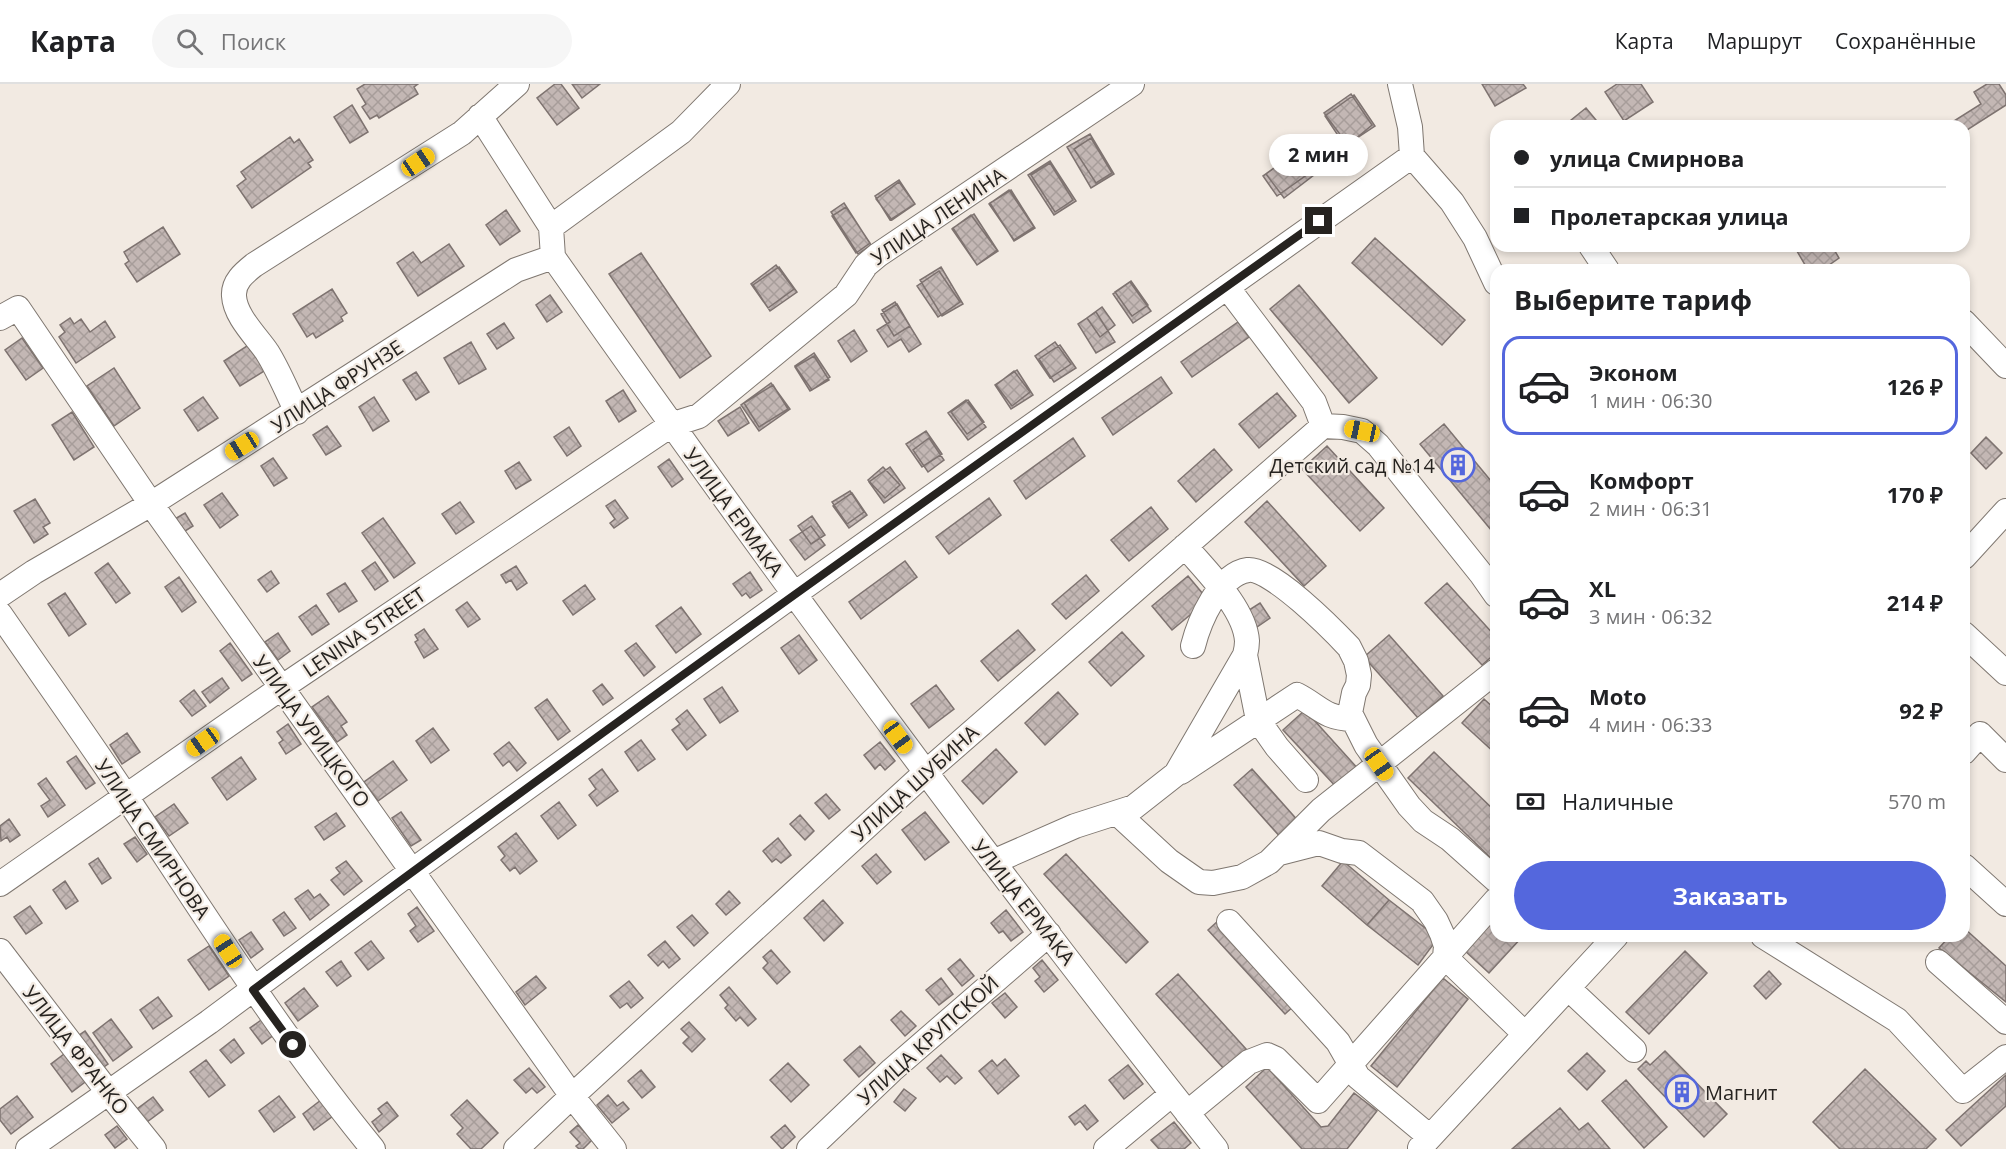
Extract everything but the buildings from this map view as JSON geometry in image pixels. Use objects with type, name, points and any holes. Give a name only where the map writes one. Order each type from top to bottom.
[{"type":"street","points":[[297,412],[267,353],[238,309],[234,296],[236,285],[242,275],[462,133],[517,84]]},
{"type":"street","points":[[551,227],[681,132],[728,84]]},
{"type":"street","name":"УЛИЦА ЛЕНИНА","points":[[671,425],[699,416],[815,321],[846,295],[866,265],[878,255],[1132,84]]},
{"type":"street","points":[[1400,84],[1410,127],[1412,156],[1452,202],[1475,238],[1490,270]]},
{"type":"street","points":[[480,116],[551,227],[553,257]]},
{"type":"street","points":[[28,1149],[210,1022],[412,871],[793,595],[1412,156]]},
{"type":"street","name":"УЛИЦА ЕРМАКА","points":[[553,257],[793,595],[925,773],[1216,1149]]},
{"type":"street","name":"УЛИЦА ФРУНЗЕ","points":[[0,595],[34,572],[151,504],[516,270],[553,257]]},
{"type":"street","points":[[1227,287],[1314,402],[1323,426],[1362,431],[1378,445],[1490,586]]},
{"type":"street","name":"УЛИЦА УРИЦКОГО","points":[[9,313],[151,504],[572,1096],[614,1149]]},
{"type":"street","points":[[1970,328],[2006,366]]},
{"type":"street","name":"LENINA STREET","points":[[0,884],[281,688],[671,425]]},
{"type":"street","name":"УЛИЦА ШУБИНА","points":[[516,1149],[925,773],[1323,426]]},
{"type":"street","points":[[1970,551],[2004,518]]},
{"type":"street","points":[[1185,546],[1221,589],[1241,620],[1247,640],[1245,655],[1258,720],[1277,747],[1306,780]]},
{"type":"street","points":[[1193,646],[1198,625],[1206,609],[1221,589],[1237,575],[1249,570],[1266,575],[1283,585],[1349,647],[1356,661],[1359,675],[1350,713],[1366,746],[1409,806],[1423,821],[1450,839],[1490,875]]},
{"type":"street","name":"УЛИЦА СМИРНОВА","points":[[0,614],[126,796],[253,990],[332,1100],[373,1149]]},
{"type":"street","points":[[1970,640],[2006,673]]},
{"type":"street","points":[[1176,774],[1245,655]]},
{"type":"street","points":[[1117,813],[1169,861],[1199,882],[1213,883],[1242,877],[1269,862],[1321,810],[1490,676]]},
{"type":"street","points":[[993,862],[1075,826],[1134,807],[1176,774],[1297,695],[1326,714],[1336,718],[1352,719]]},
{"type":"street","points":[[1970,745],[1980,734],[2006,760]]},
{"type":"street","points":[[1278,853],[1319,843],[1359,854],[1422,901],[1442,934],[1446,946],[1445,957]]},
{"type":"street","points":[[1970,871],[2006,904]]},
{"type":"street","points":[[1187,1113],[1248,1062],[1267,1055],[1276,1059],[1318,1101],[1490,907]]},
{"type":"street","points":[[1229,922],[1338,1042],[1358,1077],[1424,1143],[1610,942]]},
{"type":"street","name":"УЛИЦА КРУПСКОЙ","points":[[810,1149],[892,1070],[1049,934]]},
{"type":"street","points":[[1772,942],[1897,1020],[1963,1091],[2006,1057]]},
{"type":"street","name":"УЛИЦА ФРАНКО","points":[[0,951],[154,1149]]},
{"type":"street","points":[[1445,957],[1525,1034]]},
{"type":"street","points":[[1938,962],[2006,1022]]},
{"type":"street","points":[[1568,988],[1634,1050]]},
{"type":"street","points":[[1107,1149],[1172,1094]]},
{"type":"place","name":"Детский сад №14","points":[[1458,465]]},
{"type":"place","name":"Магнит","points":[[1682,1092]]},
{"type":"route","points":[[293,1045],[253,990],[412,871],[793,595],[1319,221]]}]
